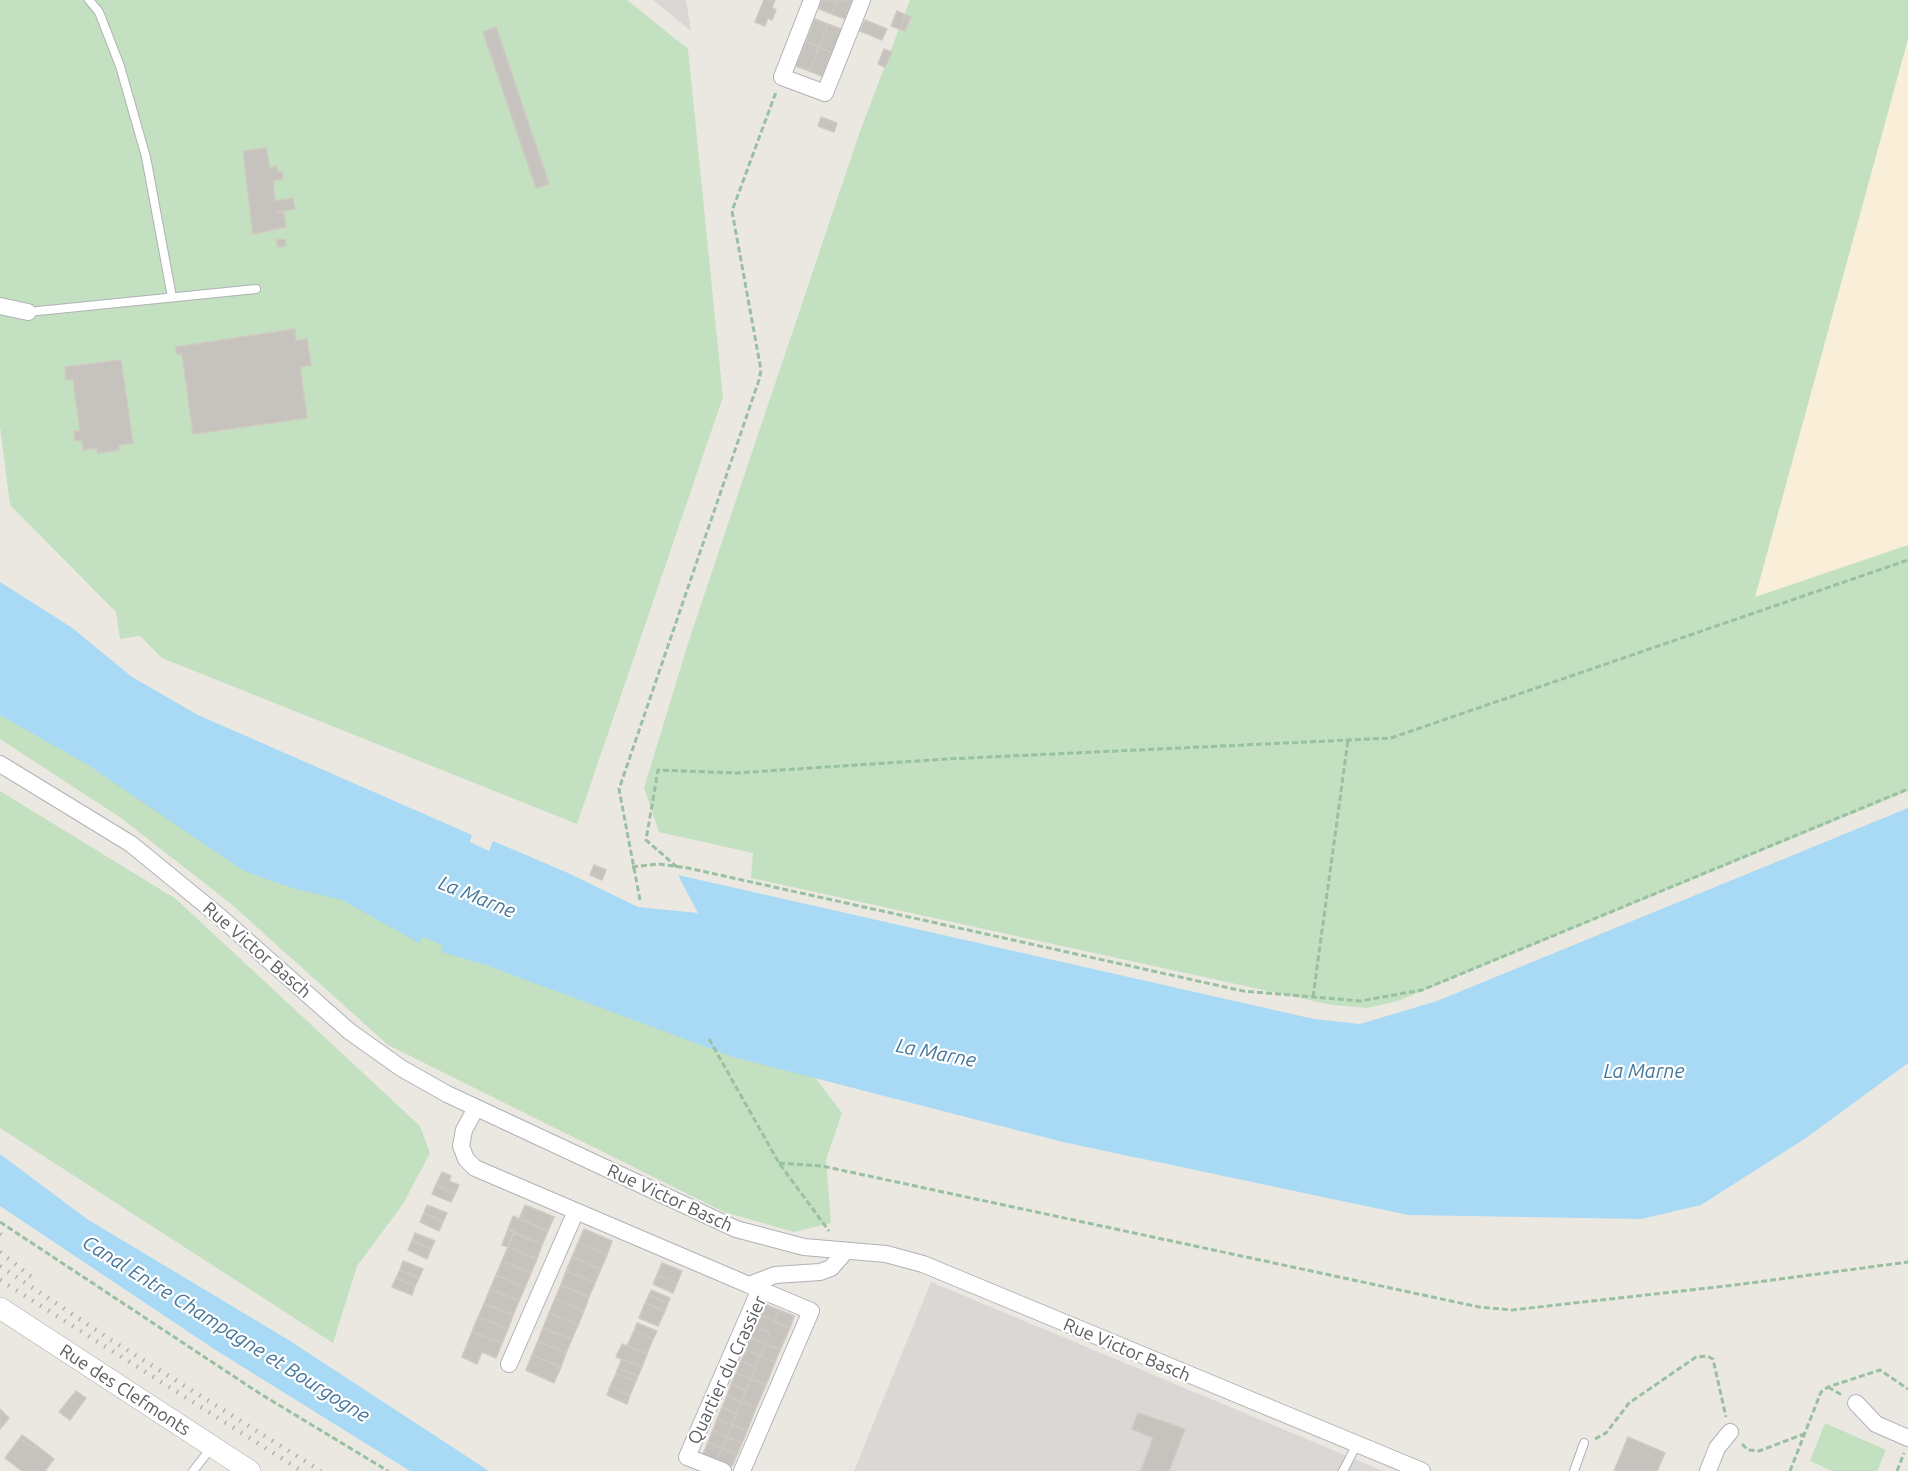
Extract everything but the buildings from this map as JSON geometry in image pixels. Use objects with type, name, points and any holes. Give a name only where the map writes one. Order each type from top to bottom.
[{"type":"street","points":[[812,0],[782,77],[825,93],[862,0]]},
{"type":"street","points":[[0,306],[28,312]]},
{"type":"street","name":"Rue Victor Basch","points":[[0,764],[131,844],[377,1053],[424,1082],[476,1108],[736,1230],[804,1247],[886,1254],[923,1264],[1422,1471]]},
{"type":"street","points":[[476,1108],[464,1130],[461,1146],[466,1159],[475,1168],[755,1287],[775,1275],[820,1272],[831,1268],[845,1252]]},
{"type":"street","points":[[509,1364],[576,1210]]},
{"type":"street","name":"Quartier du Crassier","points":[[723,1471],[687,1457],[755,1287],[811,1311],[742,1471]]},
{"type":"street","name":"Rue des Clefmonts","points":[[0,1308],[250,1471]]},
{"type":"street","points":[[1856,1403],[1876,1424],[1908,1438]]},
{"type":"street","points":[[1708,1471],[1717,1448],[1730,1432]]},
{"type":"lane","points":[[89,0],[99,12],[120,66],[146,157],[172,297]]},
{"type":"lane","points":[[28,312],[256,289]]},
{"type":"lane","points":[[1574,1471],[1584,1443]]},
{"type":"lane","points":[[1343,1471],[1357,1444]]},
{"type":"lane","points":[[194,1471],[212,1447]]},
{"type":"path","points":[[640,900],[619,789],[759,380],[761,370],[732,211],[782,77]]},
{"type":"path","points":[[676,867],[646,840],[658,770],[736,773],[1391,738],[1908,560]]},
{"type":"path","points":[[1312,997],[1348,740]]},
{"type":"path","points":[[632,867],[659,864],[676,867],[1243,992],[1360,1001],[1422,990],[1908,789]]},
{"type":"path","points":[[709,1039],[779,1163],[845,1252]]},
{"type":"path","points":[[779,1163],[822,1166],[1479,1307],[1524,1309],[1735,1285],[1908,1262]]},
{"type":"path","points":[[0,1222],[259,1393],[388,1471]]},
{"type":"path","points":[[1584,1443],[1606,1434],[1629,1403],[1696,1357],[1707,1356],[1713,1359],[1730,1432],[1748,1450],[1759,1451],[1804,1434]]},
{"type":"path","points":[[1897,1471],[1908,1445]]},
{"type":"shaded area","points":[[653,0],[686,0],[691,31]]},
{"type":"shaded area","points":[[1908,39],[1908,545],[1755,598]]},
{"type":"shaded area","points":[[931,1282],[1383,1471],[854,1471]]},
{"type":"green space","points":[[0,0],[627,0],[688,49],[723,397],[577,824],[162,658],[140,636],[120,639],[116,612],[10,505],[0,426]]},
{"type":"green space","points":[[910,0],[1908,0],[1908,39],[1755,597],[1908,545],[1908,791],[1398,1001],[1367,1008],[1332,1005],[751,878],[753,853],[659,832],[644,788],[691,634],[859,134]]},
{"type":"green space","points":[[0,690],[804,1063],[842,1113],[826,1160],[831,1223],[794,1232],[724,1212],[388,1045],[230,903],[121,818],[0,739]]},
{"type":"green space","points":[[0,791],[176,899],[420,1126],[430,1153],[403,1204],[357,1266],[333,1343],[0,1128]]},
{"type":"green space","points":[[1825,1423],[1886,1450],[1877,1471],[1832,1471],[1810,1461]]},
{"type":"water","name":"La Marne","points":[[0,582],[71,627],[132,677],[198,715],[472,835],[470,842],[489,851],[493,841],[568,873],[638,907],[698,913],[678,875],[1314,1019],[1360,1024],[1437,1001],[1908,808],[1908,1063],[1806,1138],[1701,1205],[1641,1219],[1408,1215],[1063,1142],[733,1057],[486,965],[441,952],[443,945],[423,937],[419,943],[342,900],[292,888],[244,871],[88,765],[0,715]]},
{"type":"water","name":"Canal Entre Champagne et Bourgogne","points":[[0,1154],[87,1219],[287,1339],[489,1471],[410,1471],[214,1349],[0,1206]]},
{"type":"railway","points":[[0,1234],[7,1239]]},
{"type":"railway","points":[[0,1252],[34,1279]]},
{"type":"railway","points":[[0,1266],[111,1340],[321,1471]]},
{"type":"railway","points":[[0,1280],[302,1471]]}]
